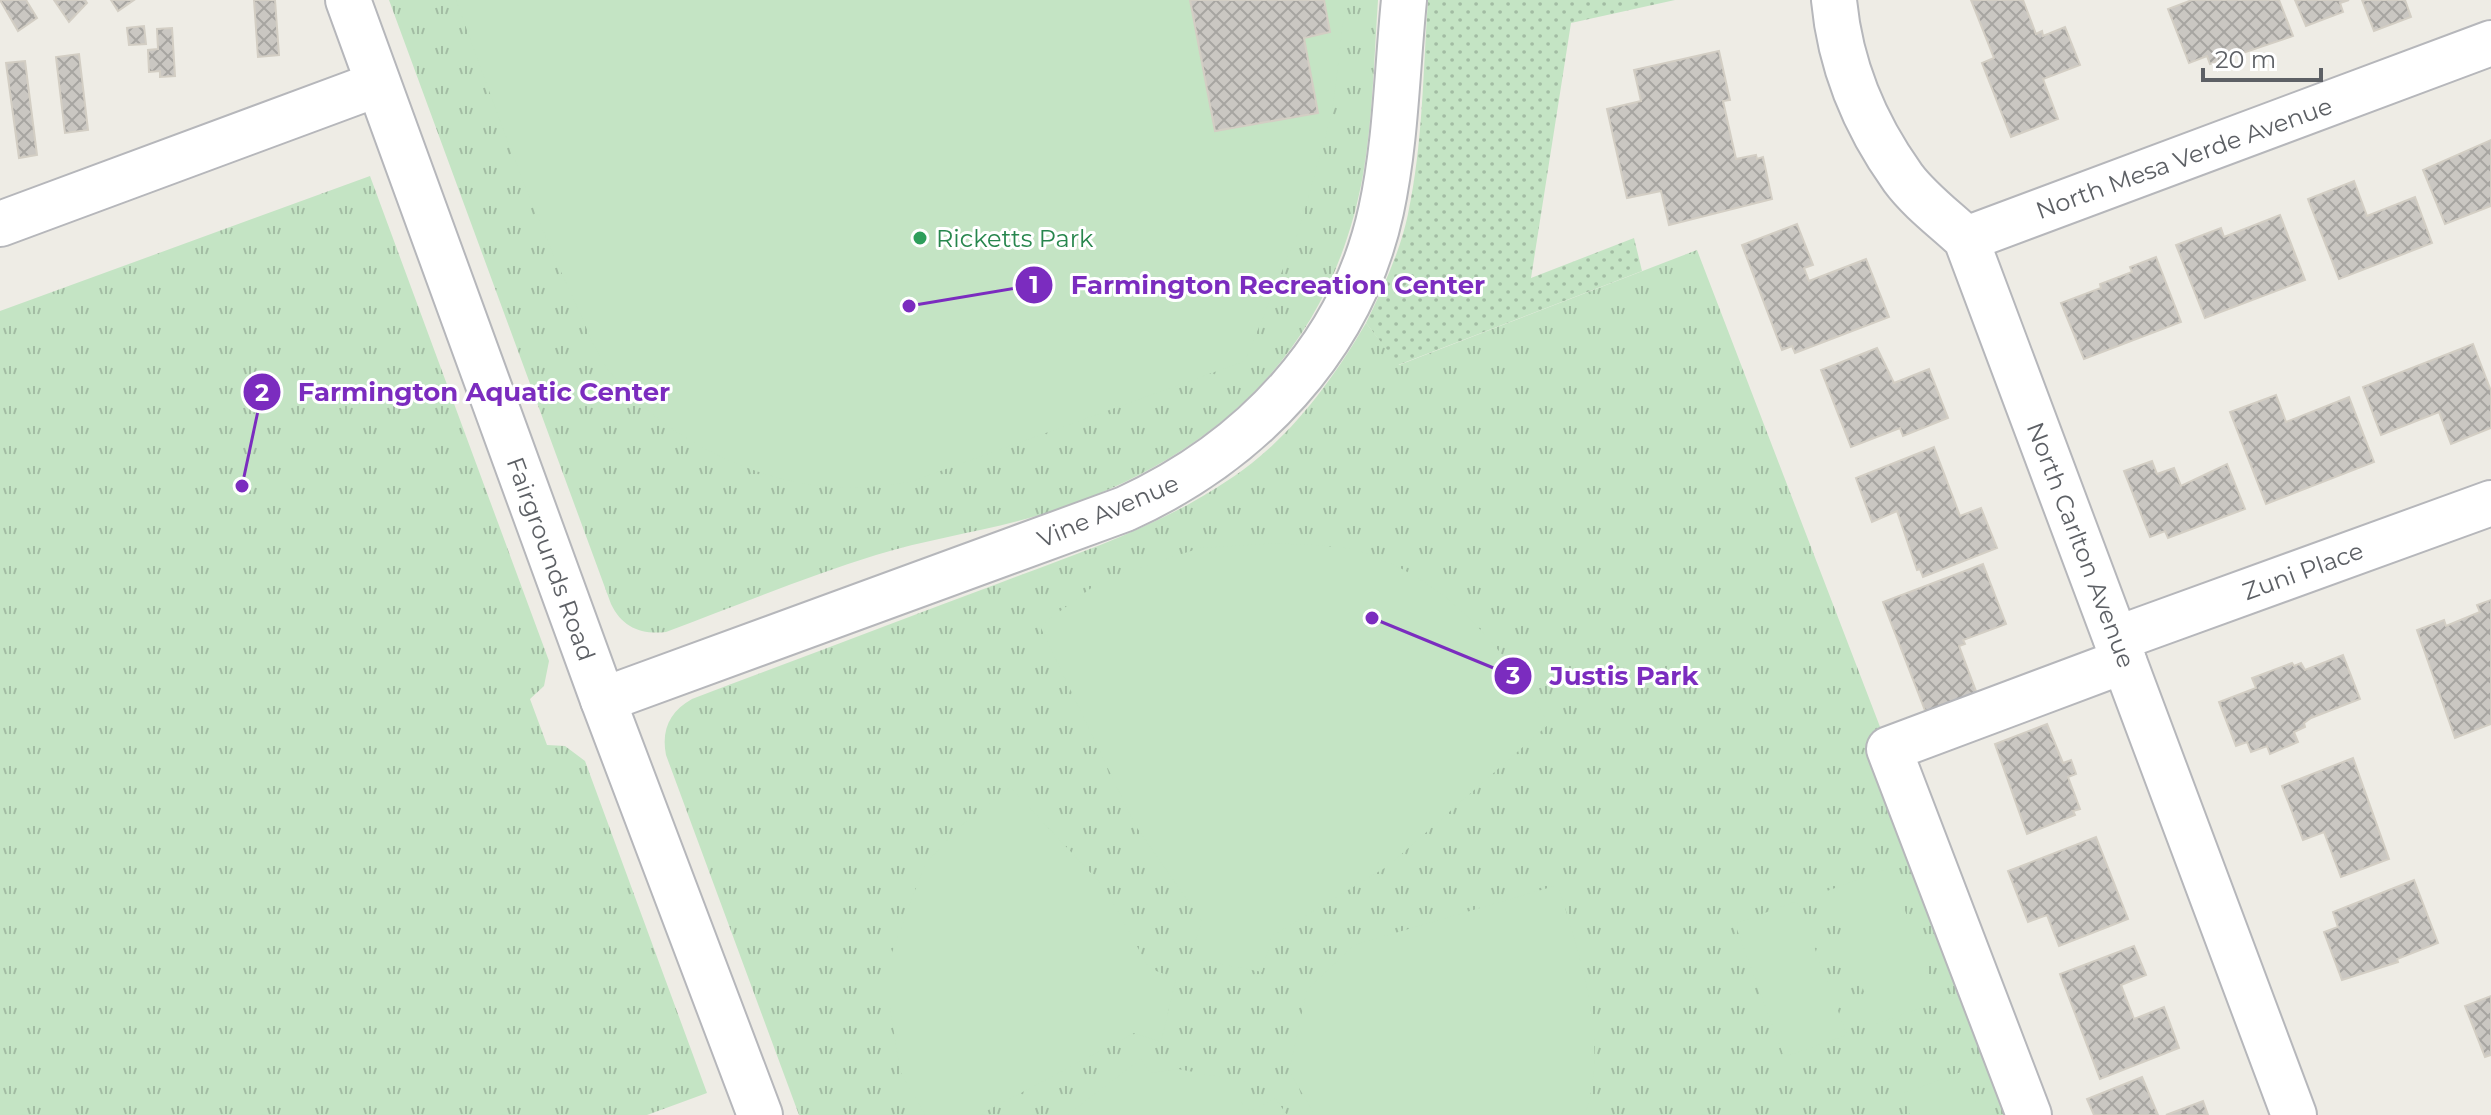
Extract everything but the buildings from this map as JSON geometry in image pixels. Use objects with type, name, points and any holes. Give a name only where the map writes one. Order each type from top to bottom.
[{"type":"street","name":"Fairgrounds Road","points":[[348,0],[603,700],[760,1115]]},
{"type":"street","name":"Vine Avenue","points":[[603,700],[1125,509],[1189,476],[1249,432],[1300,379],[1324,346],[1370,249],[1389,159],[1404,0]]},
{"type":"street","name":"North Carlton Avenue","points":[[1834,0],[1837,32],[1859,104],[1905,180],[1966,239],[2294,1115]]},
{"type":"street","name":"North Mesa Verde Avenue","points":[[1966,239],[2491,43]]},
{"type":"street","points":[[0,224],[378,84]]},
{"type":"street","name":"Zuni Place","points":[[2029,1115],[1889,749],[2120,650],[2491,503]]},
{"type":"green space","name":"Ricketts Park","points":[[389,0],[1378,0],[1363,175],[1348,236],[1326,291],[1297,340],[1262,384],[1220,422],[1173,456],[1121,484],[1064,507],[876,555],[666,632],[641,631],[627,624],[611,604]]},
{"type":"green space","name":"Ricketts Park","points":[[456,0],[1346,0],[1332,113],[1299,230],[1245,361],[910,482],[855,488],[787,480],[720,456],[659,419],[609,371],[594,346],[541,226]]},
{"type":"green space","points":[[1428,0],[1675,0],[1571,23],[1531,278],[1634,238],[1642,271],[1398,365],[1366,323],[1396,256],[1413,188],[1420,134]]},
{"type":"green space","points":[[370,176],[549,661],[544,686],[530,699],[547,745],[565,746],[585,761],[707,1093],[647,1115],[0,1115],[0,311]]},
{"type":"green space","points":[[1697,250],[1882,732],[2017,1115],[799,1115],[666,755],[666,729],[678,709],[692,699],[1097,546],[1193,502],[1252,463],[1286,432],[1329,380],[1366,323],[1399,365]]},
{"type":"green space","points":[[1280,543],[1355,550],[1396,566],[1424,582],[1449,600],[1494,644],[1549,724],[1388,866],[1272,936],[1262,972],[1190,958],[1202,921],[1135,825],[1040,626],[1102,580],[1200,548]]},
{"type":"green space","points":[[1010,787],[1105,888],[1149,968],[1176,979],[1161,1042],[1134,1033],[979,1115],[925,1115],[900,1071],[890,1007],[890,958],[925,864],[961,826]]},
{"type":"green space","points":[[1889,868],[1939,1001],[1876,1024],[1827,891]]},
{"type":"green space","points":[[1558,885],[1583,970],[1593,1028],[1592,1086],[1585,1115],[1315,1115],[1289,1071],[1307,990],[1354,945]]},
{"type":"green space","points":[[1797,901],[1847,1035],[1784,1057],[1735,924]]},
{"type":"green space","points":[[1141,1059],[1150,1073],[1178,1069],[1246,1082],[1241,1102],[1250,1112],[1275,1098],[1287,1115],[1067,1115]]},
{"type":"green space","points":[[1964,1071],[1981,1115],[1910,1115],[1902,1094]]},
{"type":"place","name":"Ricketts Park","points":[[920,238]]},
{"type":"place","name":"Farmington Recreation Center","points":[[909,306]]},
{"type":"place","name":"Farmington Aquatic Center","points":[[242,486]]},
{"type":"place","name":"Justis Park","points":[[1372,618]]}]
